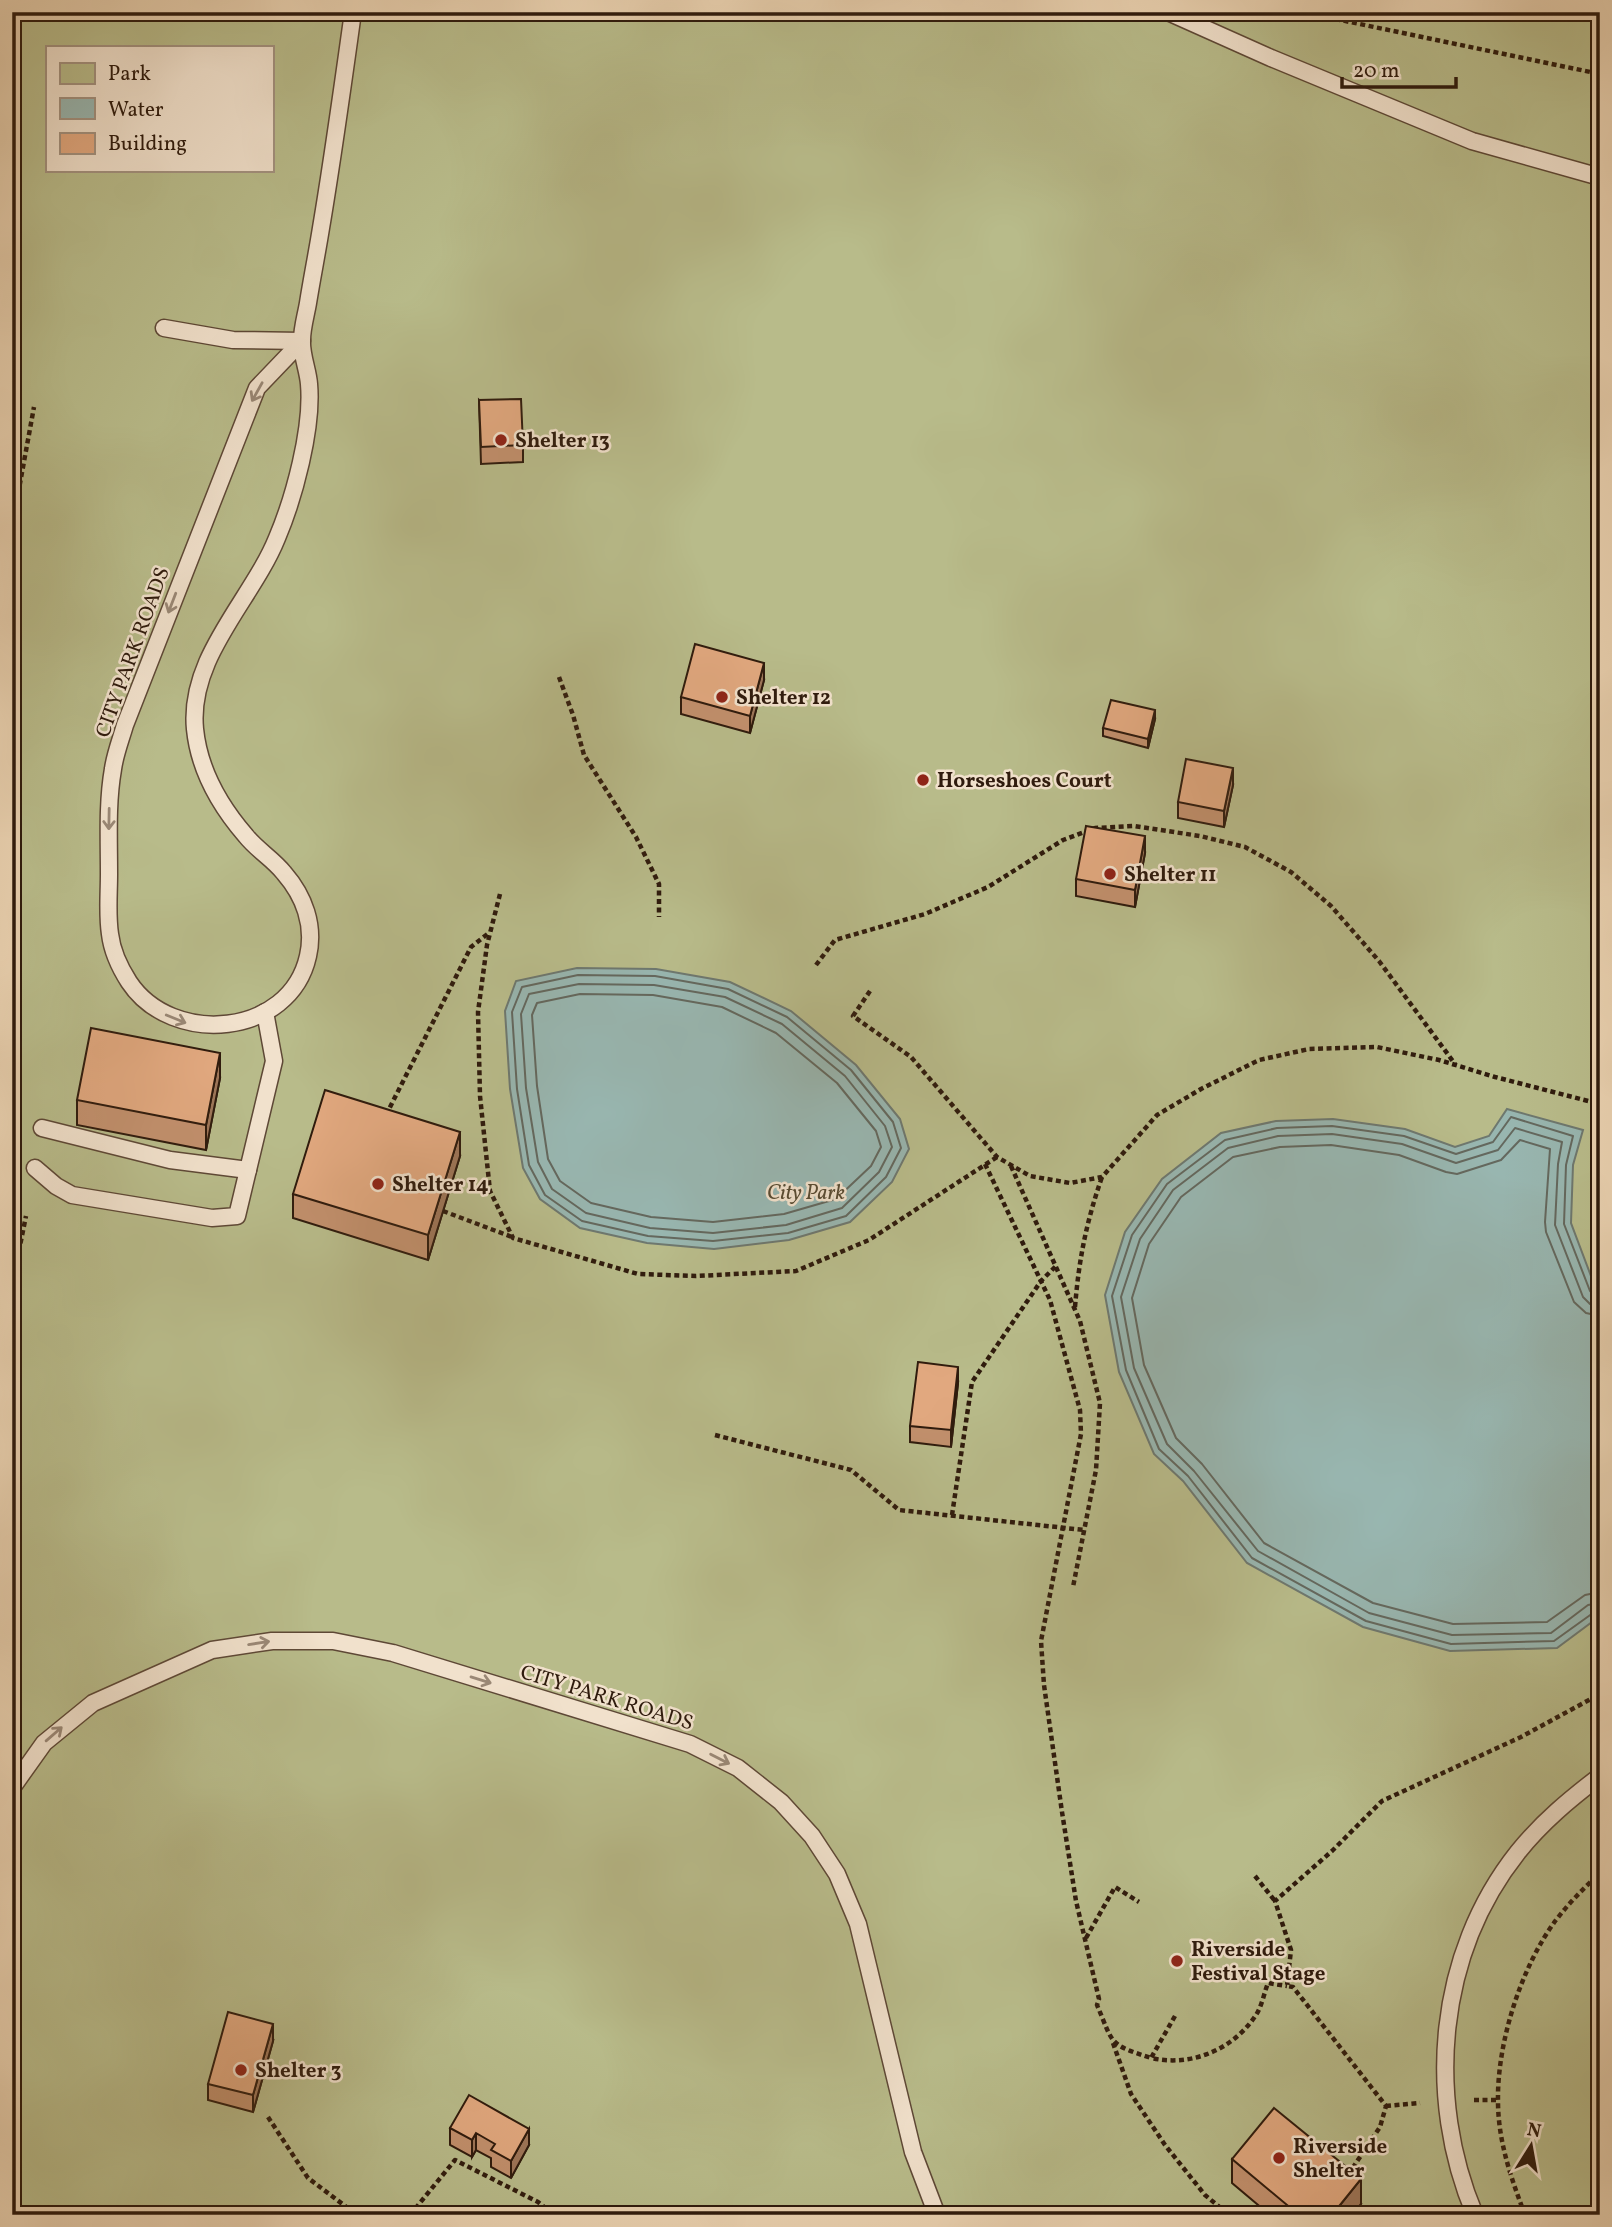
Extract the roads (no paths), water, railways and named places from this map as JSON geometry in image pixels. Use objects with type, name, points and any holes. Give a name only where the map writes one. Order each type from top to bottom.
[{"type":"lane","name":"CITY PARK ROADS","points":[[302,341],[257,388],[125,725],[113,768],[109,812],[110,936],[120,968],[135,991],[160,1012],[186,1023],[219,1026],[246,1021],[275,1007],[295,985],[308,958],[311,932],[305,903],[283,872],[247,837],[218,799],[202,764],[195,727],[198,690],[210,656],[277,540],[295,483],[307,430],[310,386],[302,341],[353,12]]},
{"type":"lane","points":[[1168,12],[1271,58],[1472,141],[1600,177]]},
{"type":"lane","points":[[164,328],[233,340],[302,341]]},
{"type":"lane","points":[[35,1168],[56,1186],[72,1195],[212,1218],[237,1216],[274,1062],[265,1012]]},
{"type":"lane","points":[[42,1128],[170,1160],[248,1170]]},
{"type":"lane","name":"CITY PARK ROADS","points":[[12,1788],[44,1743],[93,1703],[212,1650],[272,1640],[333,1641],[393,1653],[690,1744],[738,1768],[781,1802],[812,1836],[837,1874],[858,1924],[912,2151],[937,2215]]},
{"type":"lane","points":[[1475,2215],[1462,2184],[1448,2123],[1444,2061],[1449,2011],[1465,1951],[1490,1894],[1518,1852],[1552,1815],[1600,1776]]},
{"type":"water","points":[[577,968],[656,969],[730,982],[791,1011],[856,1065],[900,1119],[909,1149],[892,1182],[850,1222],[789,1240],[714,1249],[647,1243],[580,1228],[540,1199],[523,1168],[510,1089],[505,1011],[516,981]]},
{"type":"water","points":[[1507,1109],[1583,1130],[1573,1165],[1571,1223],[1600,1300],[1600,1616],[1557,1648],[1450,1651],[1363,1627],[1247,1563],[1183,1481],[1154,1454],[1119,1372],[1105,1295],[1125,1232],[1162,1179],[1221,1133],[1276,1121],[1333,1119],[1405,1129],[1455,1147],[1489,1136]]},
{"type":"place","name":"Shelter 13","points":[[501,440]]},
{"type":"place","name":"Shelter 12","points":[[722,697]]},
{"type":"place","name":"Horseshoes Court","points":[[923,780]]},
{"type":"place","name":"Shelter 11","points":[[1110,874]]},
{"type":"place","name":"Shelter 14","points":[[378,1184]]},
{"type":"place","name":"Riverside Festival Stage","points":[[1177,1961]]},
{"type":"place","name":"Shelter 3","points":[[241,2070]]},
{"type":"place","name":"Riverside Shelter","points":[[1279,2158]]},
{"type":"park label","name":"City Park","points":[[806,1192]]}]
